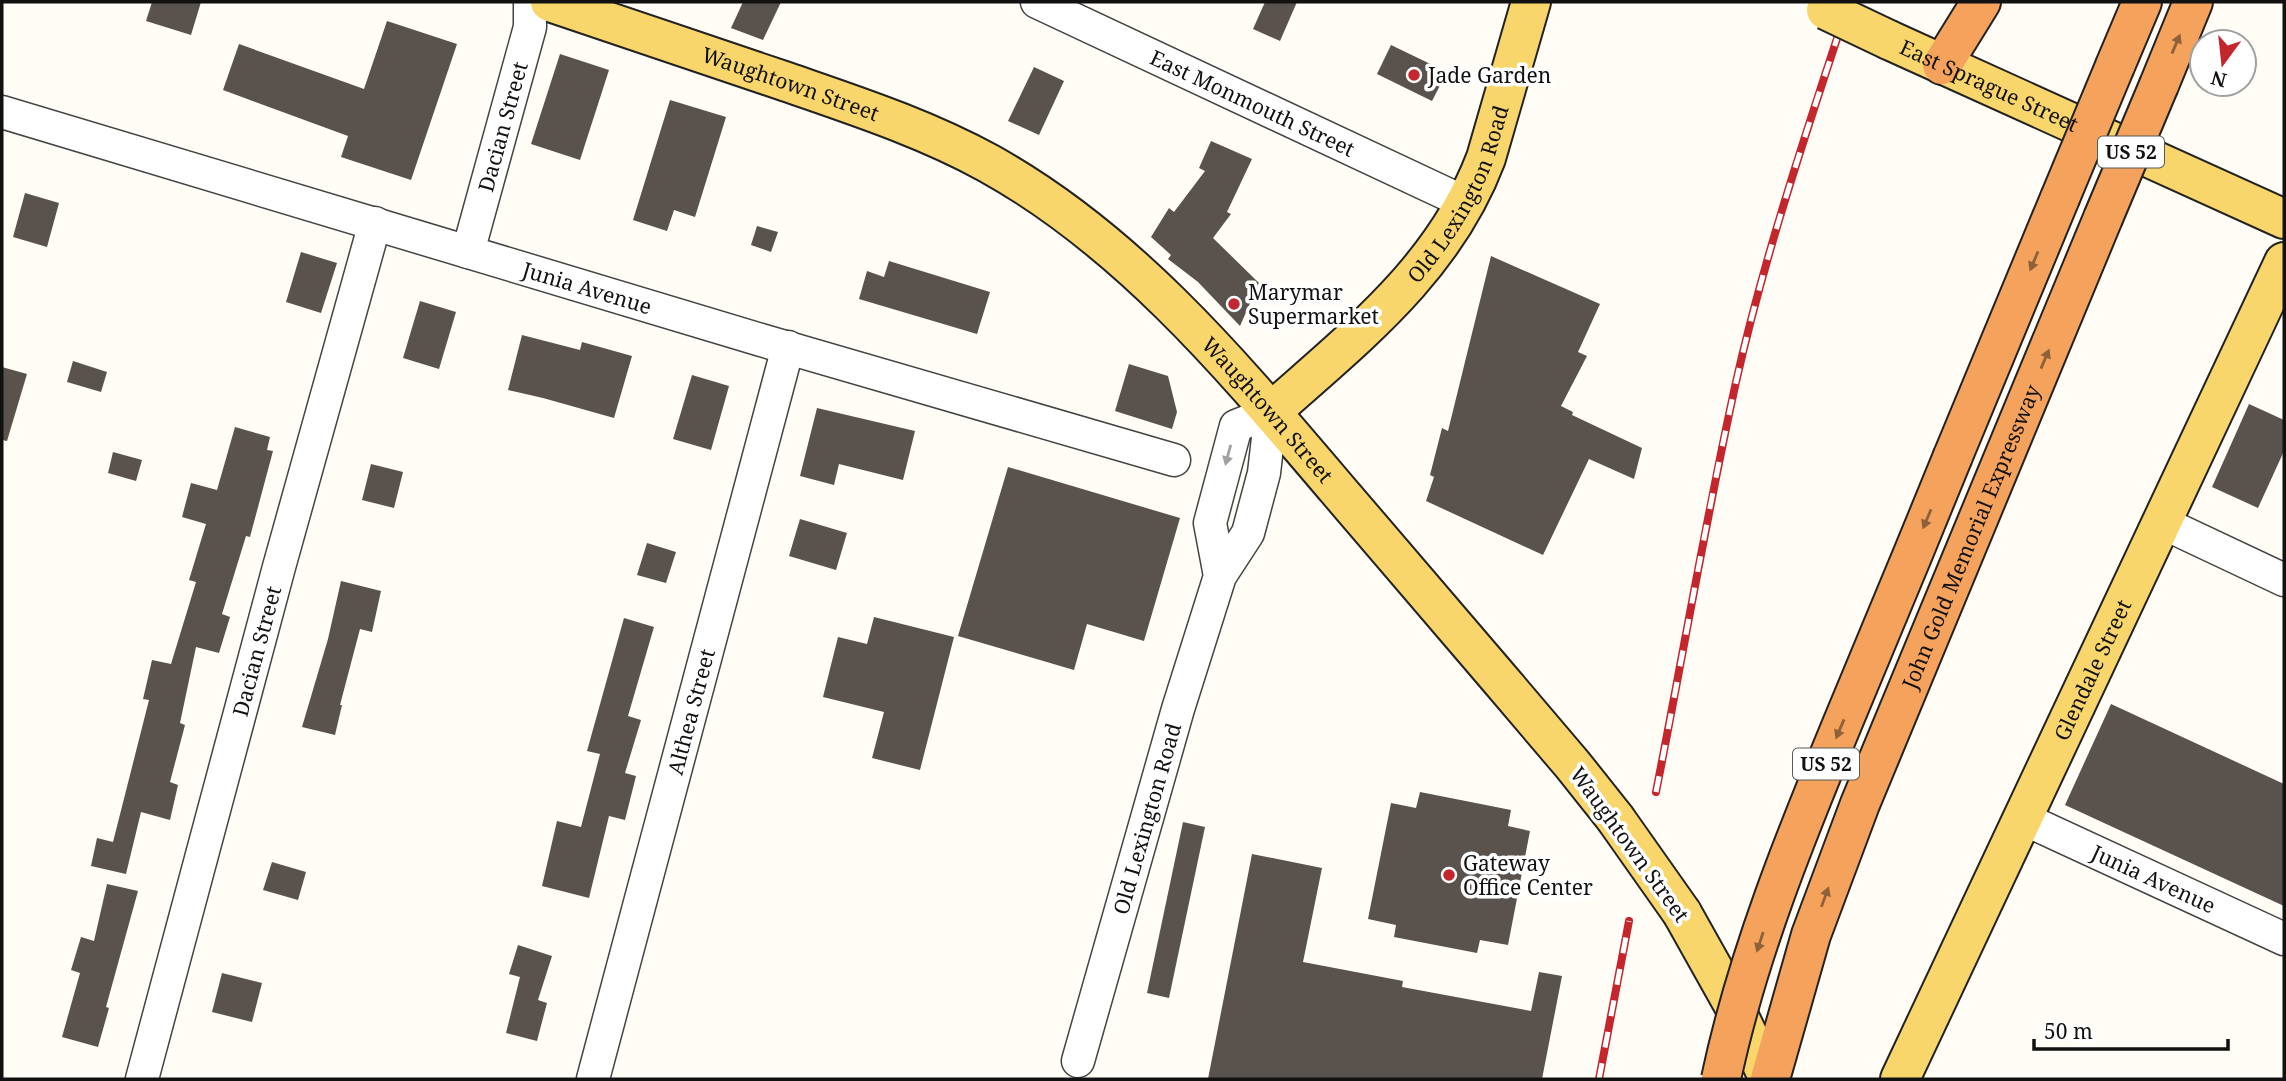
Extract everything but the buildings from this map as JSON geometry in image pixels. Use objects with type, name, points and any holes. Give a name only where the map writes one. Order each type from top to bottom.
[{"type":"highway","points":[[1942,65],[1981,2]]},
{"type":"highway","name":"US 52","points":[[1721,1079],[1748,977],[1816,786],[2142,2]]},
{"type":"highway","name":"John Gold Memorial Expressway","points":[[1770,1079],[1804,957],[1835,872],[2193,2]]},
{"type":"main road","name":"Waughtown Street","points":[[550,2],[912,126],[989,164],[1031,189],[1121,256],[1165,297],[1271,412],[1572,764],[1615,818],[1682,913],[1733,1004],[1770,1079]]},
{"type":"main road","name":"Old Lexington Road","points":[[1271,412],[1394,301],[1436,252],[1466,203],[1486,159],[1531,2]]},
{"type":"main road","name":"East Sprague Street","points":[[1818,6],[1942,65],[2284,219]]},
{"type":"main road","name":"Glendale Street","points":[[1900,1079],[2284,262]]},
{"type":"street","name":"Dacian Street","points":[[468,252],[530,27],[530,2]]},
{"type":"street","name":"East Monmouth Street","points":[[1037,2],[1466,203]]},
{"type":"street","name":"Junia Avenue","points":[[2,112],[1174,460]]},
{"type":"street","name":"Dacian Street","points":[[142,1079],[279,567],[375,223]]},
{"type":"street","name":"Althea Street","points":[[593,1079],[788,347]]},
{"type":"street","name":"Old Lexington Road","points":[[1077,1061],[1178,709],[1220,576],[1248,533],[1264,473],[1271,412]]},
{"type":"street","points":[[2161,522],[2284,580]]},
{"type":"street","name":"Junia Avenue","points":[[2022,818],[2284,939]]},
{"type":"railway","points":[[1656,792],[1736,382],[1788,190],[1849,2]]},
{"type":"railway","points":[[1599,1079],[1629,921]]},
{"type":"place","name":"Jade Garden","points":[[1414,75]]},
{"type":"place","name":"Marymar Supermarket","points":[[1234,304]]},
{"type":"place","name":"Gateway Office Center","points":[[1449,875]]}]
